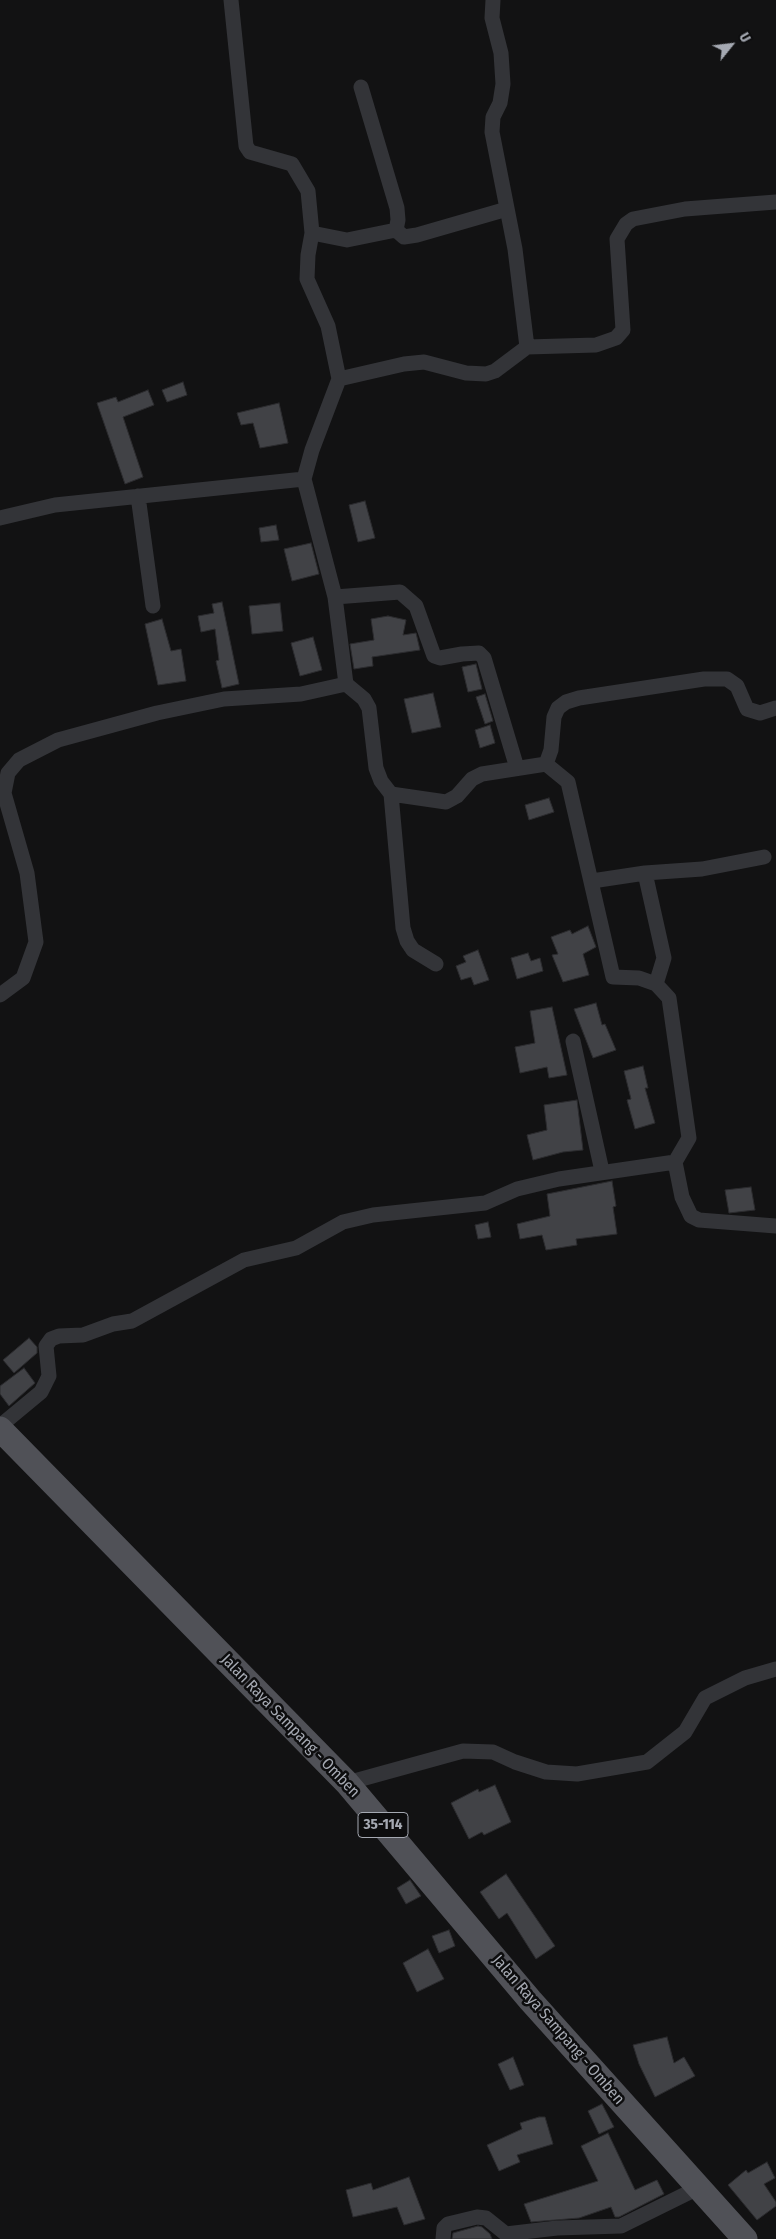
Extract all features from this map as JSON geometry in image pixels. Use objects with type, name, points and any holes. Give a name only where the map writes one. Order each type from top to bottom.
[{"type":"main road","name":"Jalan Raya Sampang - Omben","points":[[0,1428],[347,1783],[530,2000],[745,2239]]},
{"type":"street","points":[[231,0],[246,146],[250,152],[292,164],[308,191],[312,233],[308,255],[307,279],[328,326],[339,379],[312,450],[304,479],[335,597],[346,684],[364,699],[369,708],[376,768],[381,781],[391,794],[403,928],[413,950],[436,964]]},
{"type":"street","points":[[493,0],[492,18],[501,53],[504,84],[500,103],[493,116],[492,132],[515,249],[527,347]]},
{"type":"street","points":[[361,87],[397,208],[398,220],[396,230]]},
{"type":"street","points":[[339,379],[404,364],[424,362],[466,373],[486,374],[495,371],[527,347],[596,344],[616,338],[623,330],[617,239],[626,224],[633,219],[685,209],[776,202]]},
{"type":"street","points":[[396,230],[404,237],[417,235],[507,209]]},
{"type":"street","points":[[312,233],[346,240],[396,230]]},
{"type":"street","points":[[0,518],[55,505],[304,479]]},
{"type":"street","points":[[138,496],[153,606]]},
{"type":"street","points":[[335,597],[400,592],[416,606],[434,656],[440,658],[462,654],[479,654],[484,658],[517,768]]},
{"type":"street","points":[[546,764],[551,750],[554,717],[558,708],[566,702],[579,698],[704,679],[727,679],[737,686],[747,709],[760,713],[776,708]]},
{"type":"street","points":[[0,995],[23,978],[36,942],[27,873],[4,793],[8,773],[19,760],[58,740],[157,713],[224,699],[301,694],[346,684]]},
{"type":"street","points":[[391,794],[446,802],[456,796],[465,785],[477,777],[546,764],[555,769],[568,782],[592,881],[612,977],[639,978],[656,984],[669,998],[689,1138],[675,1162],[682,1197],[691,1216],[699,1220],[776,1226]]},
{"type":"street","points":[[592,881],[645,873],[702,869],[764,857]]},
{"type":"street","points":[[645,873],[664,958],[656,984]]},
{"type":"street","points":[[573,1041],[602,1172]]},
{"type":"street","points":[[0,1428],[40,1392],[49,1376],[46,1346],[51,1339],[59,1336],[83,1335],[113,1324],[132,1321],[244,1260],[296,1248],[343,1222],[373,1215],[484,1203],[517,1189],[602,1172],[675,1162]]},
{"type":"street","points":[[347,1783],[463,1751],[493,1752],[514,1762],[546,1772],[577,1774],[647,1762],[685,1732],[704,1698],[745,1678],[776,1669]]},
{"type":"street","points":[[443,2239],[444,2228],[448,2224],[477,2217],[486,2218],[506,2234],[557,2228],[621,2226],[698,2188]]},
{"type":"building","points":[[183,382],[187,395],[167,402],[162,390]]},
{"type":"building","points":[[148,390],[154,405],[123,417],[143,477],[125,484],[97,403],[116,397],[118,402]]},
{"type":"building","points":[[279,403],[288,443],[260,448],[253,423],[241,425],[237,413]]},
{"type":"building","points":[[365,501],[375,538],[358,542],[349,505]]},
{"type":"building","points":[[276,525],[279,540],[261,542],[259,528]]},
{"type":"building","points":[[311,543],[319,574],[292,581],[284,549]]},
{"type":"building","points":[[222,602],[239,684],[222,688],[216,661],[219,660],[215,629],[201,632],[198,616],[214,613],[212,604]]},
{"type":"building","points":[[280,603],[283,631],[252,634],[249,606]]},
{"type":"building","points":[[388,616],[406,620],[403,635],[416,633],[420,650],[372,657],[373,666],[354,669],[350,644],[374,640],[371,619]]},
{"type":"building","points":[[162,619],[171,651],[181,649],[186,681],[158,685],[145,624]]},
{"type":"building","points":[[313,637],[322,670],[300,676],[291,643]]},
{"type":"building","points":[[476,664],[482,689],[468,692],[462,667]]},
{"type":"building","points":[[433,693],[441,727],[412,733],[404,699]]},
{"type":"building","points":[[485,694],[493,721],[485,724],[476,697]]},
{"type":"building","points":[[490,725],[495,743],[480,748],[475,730]]},
{"type":"building","points":[[549,798],[554,812],[529,820],[525,805]]},
{"type":"building","points":[[588,926],[596,947],[583,954],[589,975],[563,982],[552,955],[558,954],[551,937],[570,930],[572,934]]},
{"type":"building","points":[[478,950],[489,980],[474,985],[471,977],[461,980],[456,966],[466,962],[463,956]]},
{"type":"building","points":[[528,953],[531,961],[540,958],[543,971],[517,979],[511,958]]},
{"type":"building","points":[[596,1003],[602,1025],[605,1024],[616,1050],[593,1058],[574,1009]]},
{"type":"building","points":[[552,1007],[567,1075],[549,1078],[547,1067],[520,1073],[515,1047],[535,1043],[530,1011]]},
{"type":"building","points":[[643,1066],[648,1088],[645,1088],[655,1123],[635,1129],[627,1100],[631,1099],[624,1071]]},
{"type":"building","points":[[577,1100],[583,1150],[563,1152],[533,1160],[527,1135],[547,1130],[544,1105]]},
{"type":"building","points":[[612,1181],[616,1206],[613,1207],[617,1234],[576,1239],[577,1245],[546,1250],[542,1235],[520,1239],[517,1224],[550,1216],[547,1194]]},
{"type":"building","points":[[751,1187],[755,1210],[729,1213],[725,1190]]},
{"type":"building","points":[[488,1222],[491,1237],[478,1239],[475,1225]]},
{"type":"building","points":[[29,1338],[37,1347],[37,1353],[14,1373],[3,1360]]},
{"type":"building","points":[[24,1368],[35,1383],[9,1406],[0,1394],[0,1386]]},
{"type":"building","points":[[495,1785],[511,1822],[484,1835],[482,1832],[469,1839],[451,1803],[478,1789],[479,1792]]},
{"type":"building","points":[[506,1874],[555,1946],[536,1959],[507,1913],[499,1919],[480,1892]]},
{"type":"building","points":[[410,1880],[421,1896],[406,1904],[397,1888]]},
{"type":"building","points":[[449,1930],[455,1946],[439,1953],[432,1936]]},
{"type":"building","points":[[428,1949],[444,1979],[417,1992],[403,1963]]},
{"type":"building","points":[[667,2037],[674,2063],[684,2057],[695,2076],[655,2097],[639,2064],[633,2045]]},
{"type":"building","points":[[513,2057],[524,2085],[510,2090],[498,2064]]},
{"type":"building","points":[[602,2104],[614,2127],[599,2134],[588,2111]]},
{"type":"building","points":[[545,2117],[553,2144],[517,2155],[520,2162],[499,2171],[487,2145],[522,2129],[520,2123]]},
{"type":"building","points":[[608,2133],[635,2190],[657,2180],[664,2194],[619,2217],[615,2217],[611,2207],[579,2218],[531,2222],[524,2204],[598,2181],[581,2146]]},
{"type":"building","points":[[767,2162],[775,2178],[764,2184],[776,2202],[776,2206],[757,2220],[728,2185],[746,2170],[748,2173]]},
{"type":"building","points":[[409,2177],[425,2219],[404,2225],[397,2207],[353,2217],[346,2190],[371,2183],[373,2190]]},
{"type":"building","points":[[478,2226],[490,2234],[492,2239],[452,2239],[453,2233]]}]
